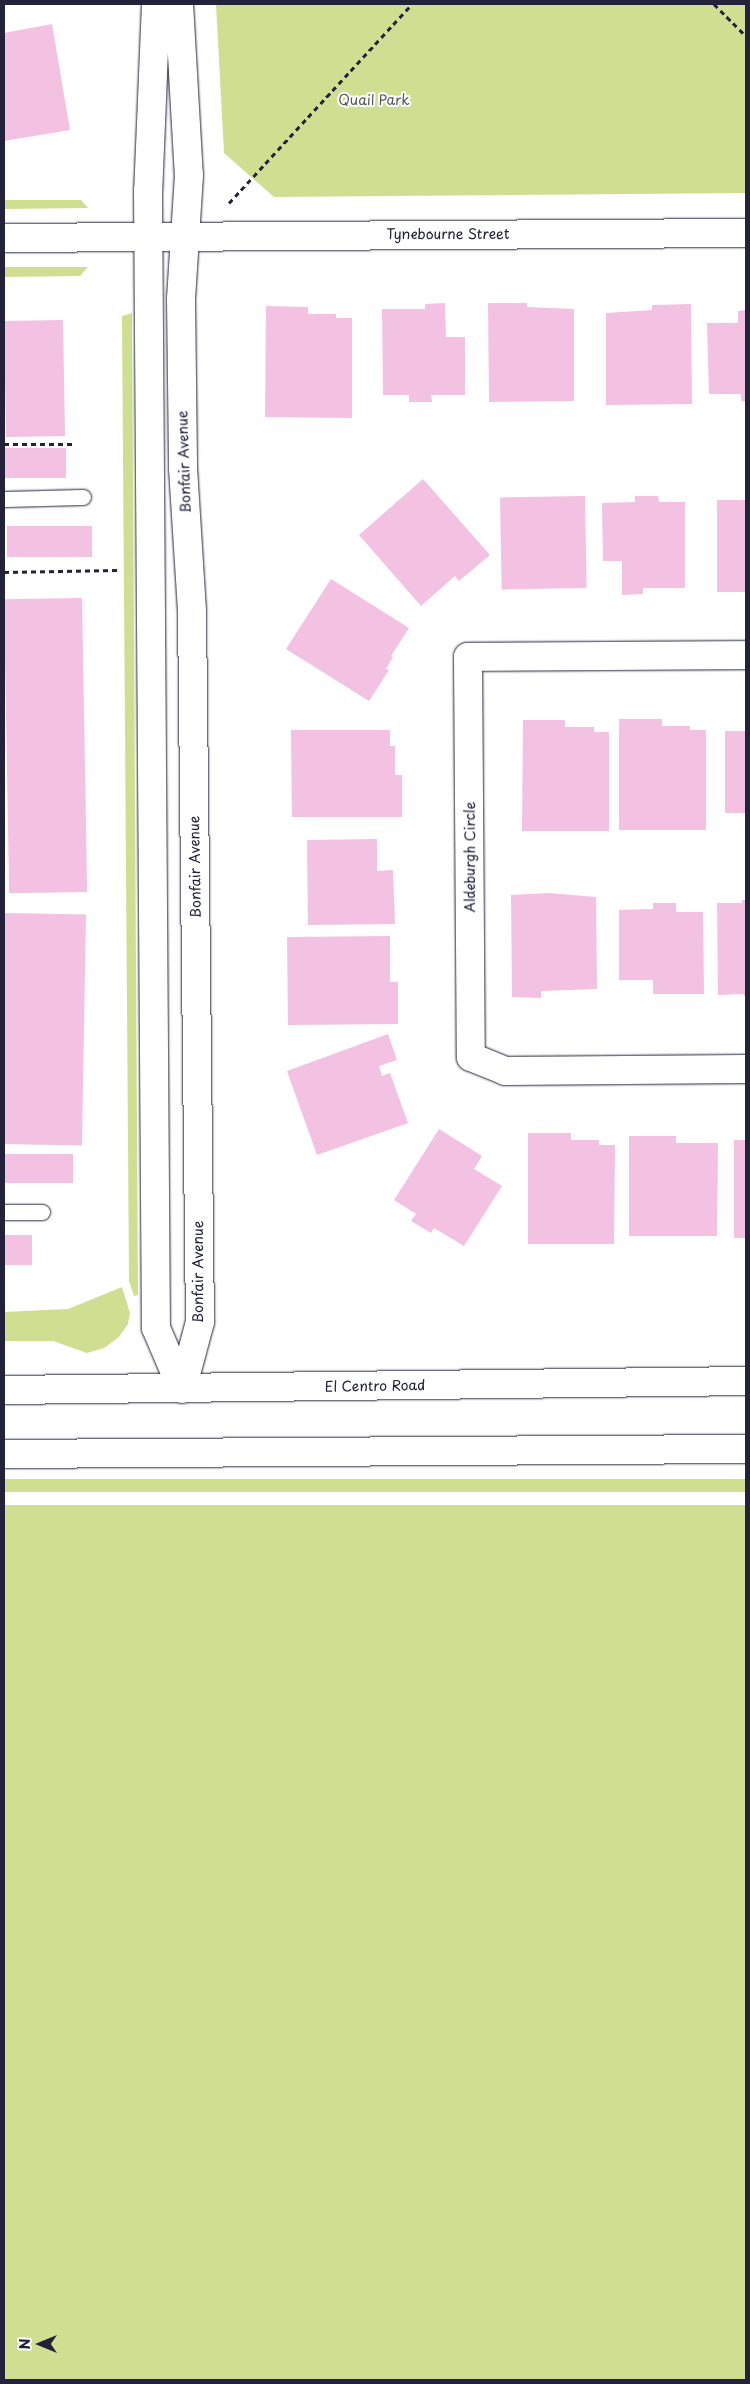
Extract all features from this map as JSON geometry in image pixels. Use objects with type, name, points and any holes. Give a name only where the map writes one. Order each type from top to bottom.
[{"type":"street","points":[[156,4],[149,239],[156,1328],[182,1389]]},
{"type":"street","name":"Bonfair Avenue","points":[[178,4],[189,175],[181,299],[183,468],[192,611],[200,1322],[182,1389]]},
{"type":"street","name":"Tynebourne Street","points":[[4,238],[149,239],[185,237],[746,233]]},
{"type":"street","name":"Aldeburgh Circle","points":[[746,655],[468,658],[471,1057],[505,1071],[746,1069]]},
{"type":"street","name":"El Centro Road","points":[[4,1390],[746,1381]]},
{"type":"street","points":[[4,1454],[746,1449]]},
{"type":"lane","points":[[4,500],[83,497]]},
{"type":"lane","points":[[4,1212],[42,1212]]},
{"type":"path","points":[[229,203],[412,4]]},
{"type":"path","points":[[714,4],[746,36]]},
{"type":"path","points":[[4,444],[75,444]]},
{"type":"path","points":[[4,572],[122,570]]},
{"type":"green space","name":"Quail Park","points":[[216,4],[746,4],[746,193],[274,197],[224,153]]},
{"type":"green space","points":[[4,200],[81,200],[88,208],[4,209]]},
{"type":"green space","points":[[4,267],[88,267],[80,276],[4,277]]},
{"type":"green space","points":[[132,313],[138,1295],[134,1296],[129,1281],[122,320],[122,316]]},
{"type":"green space","points":[[122,1287],[130,1313],[128,1324],[119,1337],[104,1348],[87,1353],[53,1341],[4,1341],[4,1312],[68,1309]]},
{"type":"green space","points":[[4,1479],[746,1479],[746,1492],[4,1492]]},
{"type":"green space","points":[[4,1505],[746,1505],[746,2380],[4,2380]]},
{"type":"building","points":[[52,24],[70,130],[4,141],[4,33]]},
{"type":"building","points":[[445,303],[446,337],[465,337],[465,395],[431,395],[432,402],[409,402],[409,395],[383,395],[382,309],[425,309],[425,304]]},
{"type":"building","points":[[488,303],[527,303],[527,307],[574,309],[574,401],[489,402]]},
{"type":"building","points":[[691,304],[692,404],[606,405],[606,313],[652,310],[652,305]]},
{"type":"building","points":[[266,306],[308,307],[308,314],[336,314],[336,318],[352,318],[352,418],[265,417]]},
{"type":"building","points":[[746,310],[746,401],[741,401],[741,394],[709,394],[707,323],[738,323],[738,311]]},
{"type":"building","points":[[63,320],[65,436],[6,437],[4,321]]},
{"type":"building","points":[[4,448],[66,448],[66,478],[4,478]]},
{"type":"building","points":[[423,479],[490,555],[459,581],[455,576],[421,606],[359,535]]},
{"type":"building","points":[[585,496],[587,588],[502,589],[500,497]]},
{"type":"building","points":[[635,496],[658,496],[659,502],[685,502],[685,588],[643,588],[643,594],[622,595],[622,561],[603,561],[602,503],[635,502]]},
{"type":"building","points":[[717,500],[746,500],[746,592],[717,592]]},
{"type":"building","points":[[7,526],[92,526],[92,557],[7,557]]},
{"type":"building","points":[[331,579],[409,628],[391,656],[393,657],[386,669],[389,670],[369,701],[286,649]]},
{"type":"building","points":[[82,598],[87,892],[9,893],[4,599]]},
{"type":"building","points":[[619,719],[662,719],[662,726],[690,726],[690,730],[706,730],[706,830],[619,830]]},
{"type":"building","points":[[523,720],[565,720],[565,727],[594,727],[594,732],[609,732],[609,831],[522,831]]},
{"type":"building","points":[[291,730],[390,730],[390,746],[395,746],[395,775],[402,775],[402,817],[292,817]]},
{"type":"building","points":[[725,731],[746,731],[746,813],[725,813]]},
{"type":"building","points":[[377,839],[377,871],[393,870],[395,924],[308,925],[307,840]]},
{"type":"building","points":[[549,893],[596,897],[597,989],[541,991],[541,998],[512,997],[511,895]]},
{"type":"building","points":[[742,900],[746,900],[746,997],[743,994],[718,995],[717,903],[742,903]]},
{"type":"building","points":[[653,903],[676,903],[676,912],[703,912],[704,994],[653,994],[653,980],[619,980],[619,910],[653,909]]},
{"type":"building","points":[[4,913],[86,914],[82,1145],[4,1144]]},
{"type":"building","points":[[390,936],[390,982],[398,982],[398,1024],[288,1025],[287,937]]},
{"type":"building","points":[[388,1034],[397,1060],[379,1066],[382,1076],[390,1073],[408,1123],[317,1155],[287,1071]]},
{"type":"building","points":[[439,1129],[482,1156],[474,1169],[502,1186],[464,1246],[434,1228],[431,1233],[411,1221],[416,1214],[394,1200]]},
{"type":"building","points":[[528,1133],[571,1133],[571,1140],[599,1140],[599,1145],[615,1145],[614,1244],[528,1244]]},
{"type":"building","points":[[629,1136],[676,1136],[676,1143],[718,1143],[717,1236],[629,1236]]},
{"type":"building","points":[[734,1140],[746,1140],[746,1238],[734,1238]]},
{"type":"building","points":[[4,1154],[73,1154],[73,1183],[4,1183]]},
{"type":"building","points":[[4,1235],[32,1235],[32,1265],[4,1265]]}]
